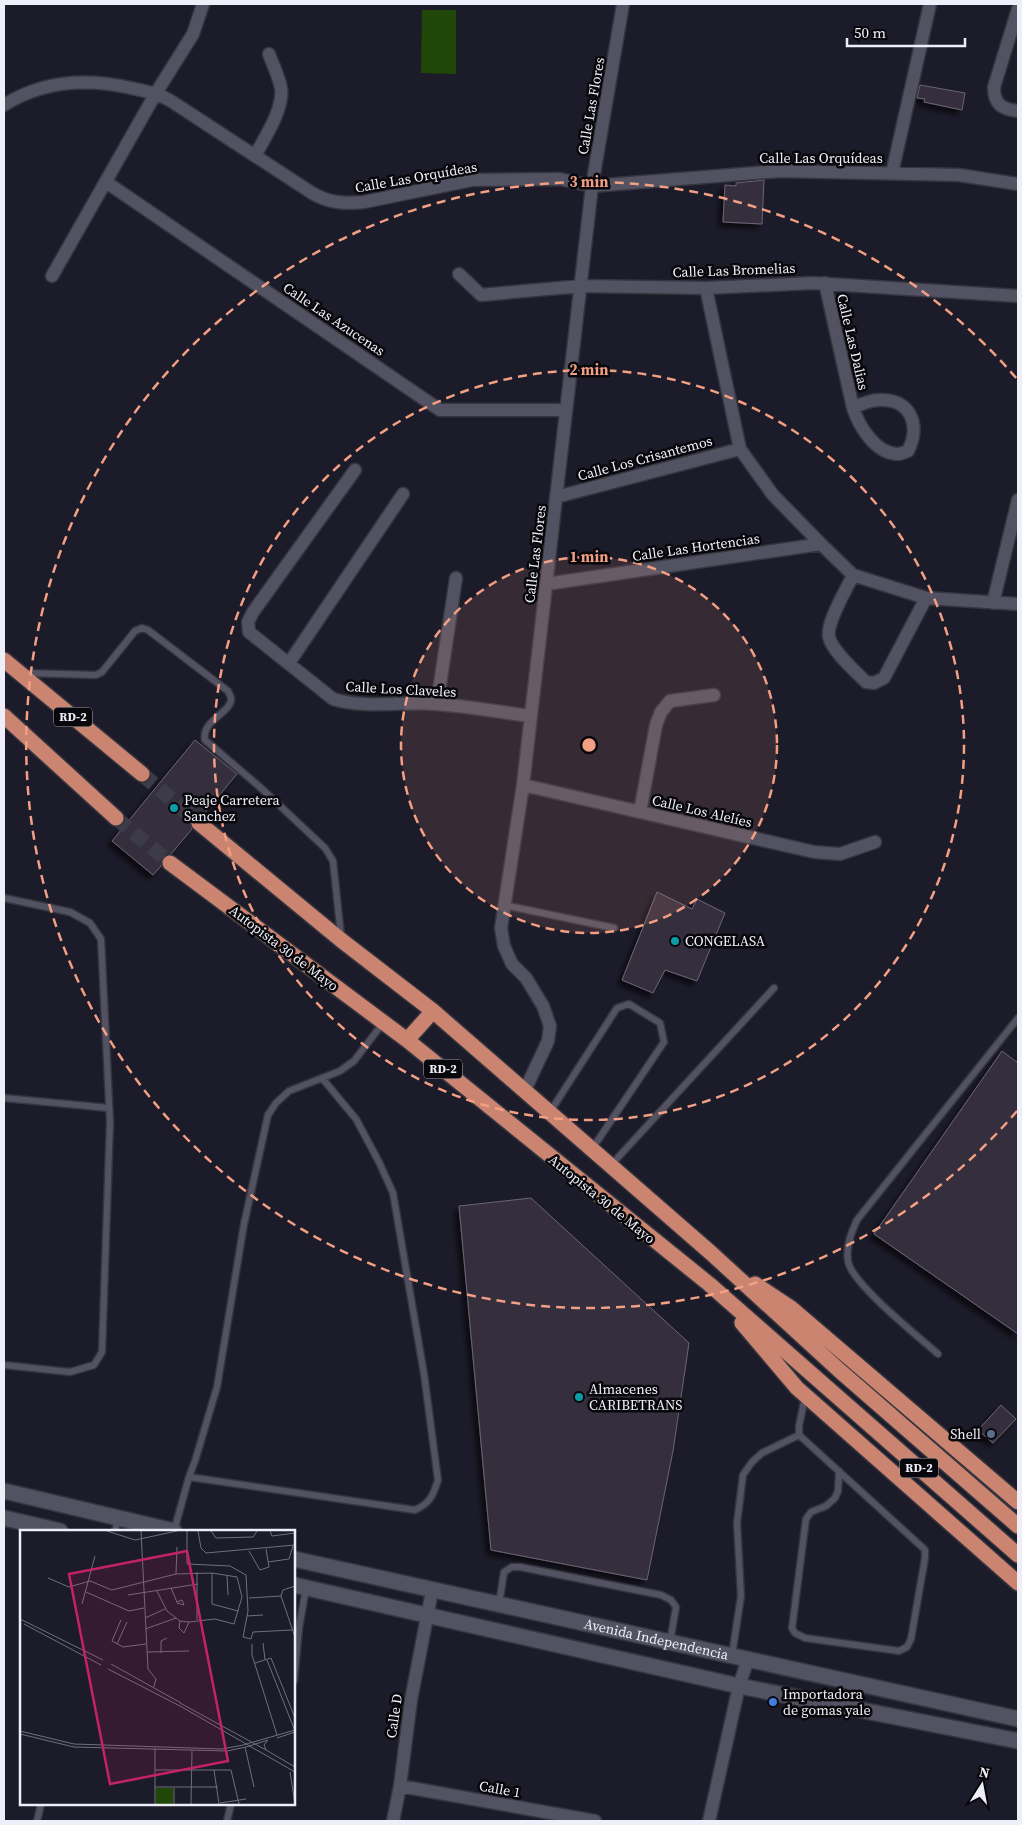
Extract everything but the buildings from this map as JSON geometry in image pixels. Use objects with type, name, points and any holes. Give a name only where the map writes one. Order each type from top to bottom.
[{"type":"highway","name":"RD-2","points":[[4,660],[142,774]]},
{"type":"highway","points":[[4,716],[116,818]]},
{"type":"highway","name":"Autopista 30 de Mayo","points":[[200,823],[341,940],[433,1011],[525,1090],[711,1253],[840,1371],[1018,1526]]},
{"type":"highway","name":"Autopista 30 de Mayo","points":[[170,862],[407,1040],[708,1284],[1018,1555]]},
{"type":"highway","points":[[407,1040],[433,1011]]},
{"type":"highway","points":[[711,1253],[791,1308],[1018,1502]]},
{"type":"highway","points":[[708,1284],[797,1388],[1018,1583]]},
{"type":"street","points":[[52,276],[156,93],[193,34],[203,4]]},
{"type":"street","name":"Calle Las Flores","points":[[525,1090],[548,1042],[550,1026],[543,1006],[526,978],[512,964],[504,946],[501,928],[523,785],[592,186],[623,4]]},
{"type":"street","points":[[892,173],[930,4]]},
{"type":"street","points":[[1012,110],[996,100],[994,87],[1018,9]]},
{"type":"street","points":[[255,156],[278,110],[280,101],[281,87],[269,54]]},
{"type":"street","name":"Calle Las Orquídeas","points":[[4,105],[38,89],[77,82],[121,86],[156,93],[171,100],[321,199],[348,204],[472,180],[560,178],[592,186],[781,171],[959,175],[1018,184]]},
{"type":"street","name":"Calle Las Azucenas","points":[[106,182],[440,410],[566,410]]},
{"type":"street","name":"Calle Las Bromelias","points":[[459,274],[481,295],[581,286],[706,288],[825,283],[1018,296]]},
{"type":"street","name":"Calle Las Dalias","points":[[825,283],[852,408],[856,417],[880,448],[898,454],[908,451],[913,441],[915,430],[911,414],[902,406],[880,400],[852,408]]},
{"type":"street","points":[[706,288],[740,449],[773,495],[821,544],[853,575],[926,598],[1018,604]]},
{"type":"street","name":"Calle Los Crisantemos","points":[[556,497],[740,449]]},
{"type":"street","name":"Calle Los Claveles","points":[[355,470],[248,622],[249,632],[333,699],[348,704],[368,705],[400,702],[437,704],[531,716]]},
{"type":"street","points":[[289,663],[403,494]]},
{"type":"street","points":[[993,603],[1018,500]]},
{"type":"street","name":"Calle Las Hortencias","points":[[546,584],[821,544]]},
{"type":"street","points":[[853,575],[829,627],[829,637],[833,646],[866,682],[874,683],[884,678],[926,598]]},
{"type":"street","points":[[437,704],[456,578]]},
{"type":"street","points":[[640,812],[656,725],[661,712],[670,701],[714,695]]},
{"type":"street","name":"Calle Los Alelíes","points":[[523,785],[814,852],[840,854],[875,842]]},
{"type":"street","points":[[4,1491],[117,1525],[164,1530]]},
{"type":"street","points":[[4,1518],[56,1530]]},
{"type":"street","name":"Avenida Independencia","points":[[295,1559],[1018,1719]]},
{"type":"street","name":"Avenida Independencia","points":[[300,1587],[739,1686],[1018,1741]]},
{"type":"street","name":"Calle D","points":[[393,1821],[400,1786],[411,1700],[432,1591]]},
{"type":"street","points":[[709,1821],[739,1686],[748,1660]]},
{"type":"street","name":"Calle 1","points":[[400,1786],[595,1821]]},
{"type":"lane","points":[[20,673],[96,675],[102,672],[135,631],[142,628],[148,630],[228,691],[231,698],[229,704],[206,729],[204,734],[205,740],[262,788],[325,848],[332,861],[341,940]]},
{"type":"lane","points":[[4,898],[70,912],[90,923],[101,938],[109,1108],[102,1352],[94,1365],[70,1372],[4,1365]]},
{"type":"lane","points":[[504,905],[614,928]]},
{"type":"lane","points":[[611,1165],[774,988]]},
{"type":"lane","points":[[550,1112],[617,1008],[629,1004],[660,1023],[664,1042],[592,1149]]},
{"type":"lane","points":[[938,1354],[862,1284],[848,1263],[847,1248],[857,1220],[1018,1018]]},
{"type":"lane","points":[[174,1530],[218,1387],[244,1224],[268,1115],[276,1103],[289,1091],[340,1071],[354,1061],[384,1022]]},
{"type":"lane","points":[[189,1477],[415,1510],[426,1505],[433,1497],[438,1480],[424,1374],[393,1194],[379,1162],[356,1119],[322,1078]]},
{"type":"lane","points":[[4,1098],[109,1108]]},
{"type":"lane","points":[[806,1396],[799,1426],[799,1436],[839,1471],[924,1550],[925,1558],[913,1631],[910,1644],[903,1650],[894,1651],[805,1638],[795,1633],[792,1628],[806,1519],[811,1512],[826,1506],[835,1498],[838,1491],[839,1471]]},
{"type":"lane","points":[[732,1656],[741,1596],[737,1523],[742,1475],[752,1462],[762,1454],[799,1436]]},
{"type":"lane","points":[[499,1605],[504,1572],[512,1567],[661,1595],[671,1600],[676,1607],[670,1642]]},
{"type":"lane","points":[[295,1668],[300,1587]]},
{"type":"lane","points":[[36,1821],[41,1805]]},
{"type":"lane","points":[[227,1821],[231,1805]]},
{"type":"green space","points":[[422,10],[456,10],[456,74],[421,73]]},
{"type":"tunnel","points":[[142,774],[199,823]]},
{"type":"tunnel","points":[[116,818],[170,863]]},
{"type":"place","name":"Peaje Carretera Sanchez","points":[[174,808]]},
{"type":"place","name":"CONGELASA","points":[[675,941]]},
{"type":"place","name":"Almacenes CARIBETRANS","points":[[579,1397]]},
{"type":"place","name":"Shell","points":[[991,1434]]},
{"type":"place","name":"Importadora de gomas yale","points":[[773,1702]]}]
